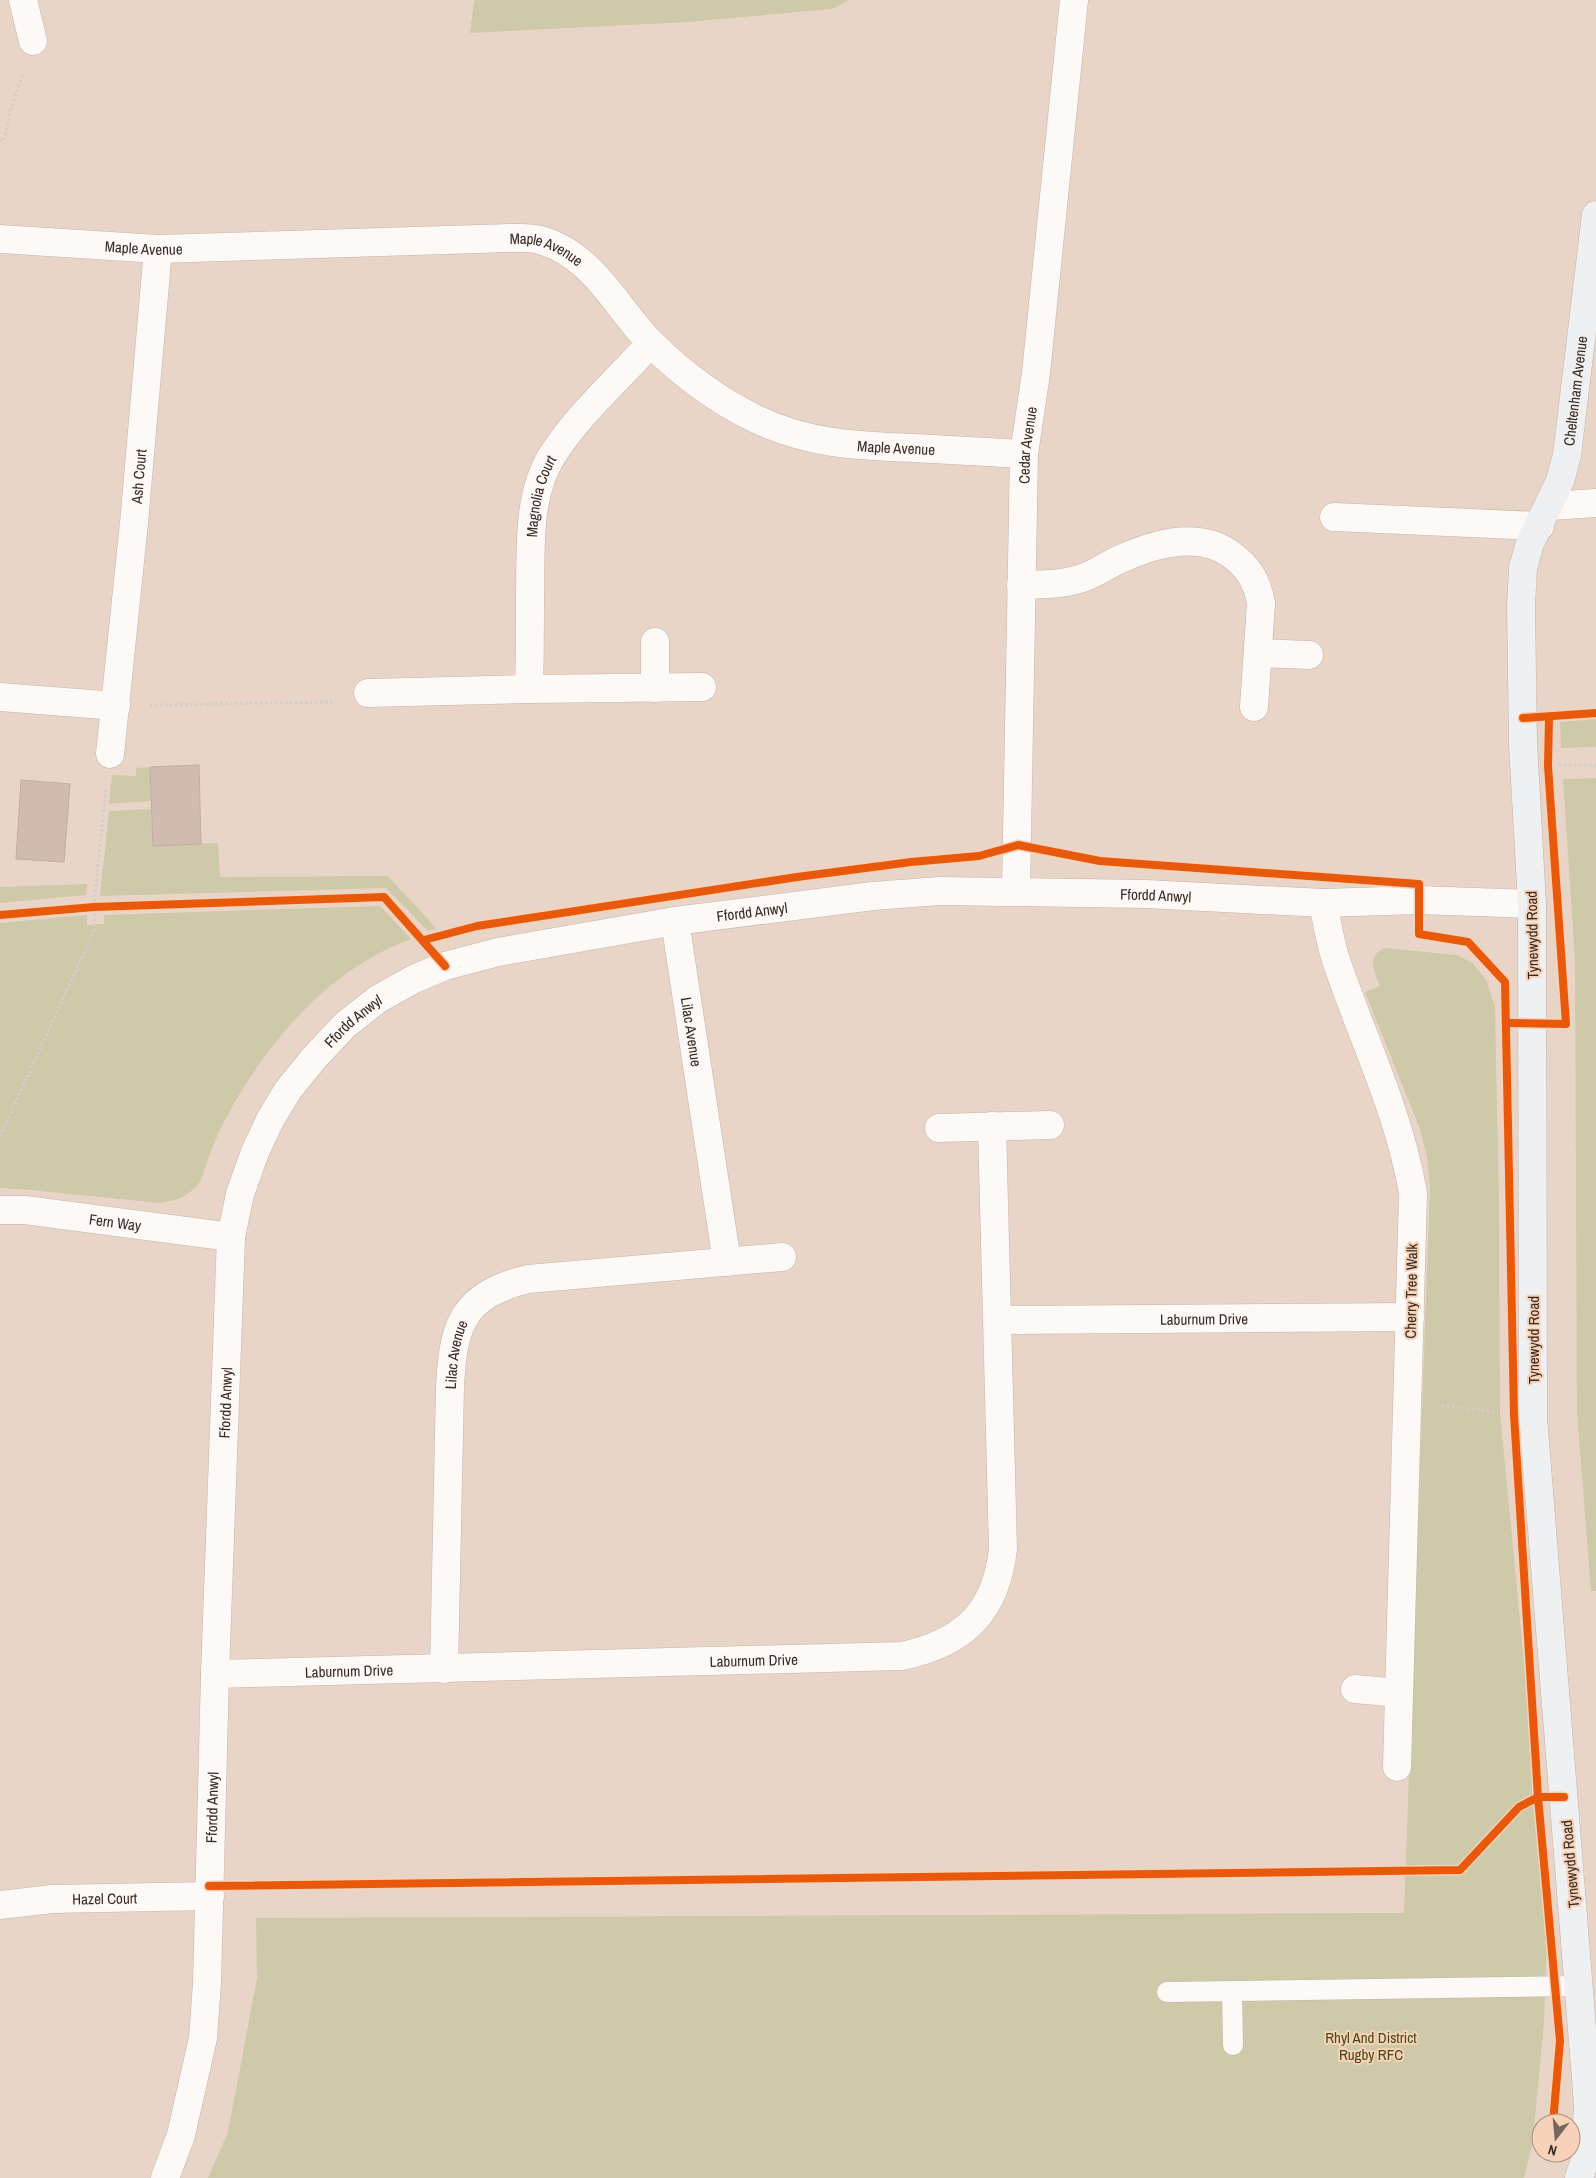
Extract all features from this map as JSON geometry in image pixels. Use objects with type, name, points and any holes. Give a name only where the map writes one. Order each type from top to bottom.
[{"type":"street","points":[[24,0],[33,41]]},
{"type":"street","name":"Cedar Avenue","points":[[1016,891],[1024,454],[1036,373],[1074,0]]},
{"type":"street","name":"Cheltenham Avenue","points":[[1545,516],[1560,481],[1567,454],[1596,215]]},
{"type":"street","name":"Maple Avenue","points":[[0,240],[158,248],[510,238],[539,240],[562,249],[588,268],[651,343],[700,386],[755,418],[785,431],[845,445],[1024,454]]},
{"type":"street","name":"Ash Court","points":[[110,754],[134,523],[158,248]]},
{"type":"street","name":"Magnolia Court","points":[[529,689],[530,540],[535,505],[542,478],[553,454],[577,424],[651,343]]},
{"type":"street","points":[[1334,517],[1545,516],[1596,503]]},
{"type":"street","name":"Tynewydd Road","points":[[1545,516],[1530,543],[1523,568],[1521,605],[1523,744],[1532,904],[1533,1417],[1588,2104],[1587,2166]]},
{"type":"street","points":[[1021,585],[1064,582],[1085,578],[1133,554],[1175,542],[1212,545],[1241,561],[1251,574],[1258,588],[1262,622],[1254,706]]},
{"type":"street","points":[[655,642],[655,688]]},
{"type":"street","points":[[1259,653],[1309,655]]},
{"type":"street","points":[[368,693],[702,687]]},
{"type":"street","points":[[0,698],[116,706]]},
{"type":"street","name":"Ffordd Anwyl","points":[[165,2178],[181,2135],[203,2038],[210,1896],[215,1674],[230,1237],[240,1194],[255,1152],[270,1120],[288,1090],[314,1058],[345,1025],[378,999],[414,978],[445,966],[498,952],[675,921],[873,896],[940,891],[1016,891],[1146,894],[1323,903],[1418,900],[1532,904]]},
{"type":"street","name":"Cherry Tree Walk","points":[[1323,903],[1335,957],[1383,1083],[1407,1159],[1413,1193],[1409,1401],[1397,1767]]},
{"type":"street","name":"Lilac Avenue","points":[[675,921],[727,1262]]},
{"type":"street","points":[[938,1128],[1050,1125]]},
{"type":"street","name":"Laburnum Drive","points":[[215,1674],[902,1656],[922,1652],[959,1634],[974,1622],[995,1589],[1003,1549],[992,1126]]},
{"type":"street","name":"Fern Way","points":[[0,1210],[25,1210],[230,1237]]},
{"type":"street","name":"Lilac Avenue","points":[[444,1669],[450,1387],[452,1350],[461,1322],[482,1297],[504,1285],[528,1279],[782,1257]]},
{"type":"street","name":"Laburnum Drive","points":[[998,1320],[1410,1317]]},
{"type":"street","points":[[1355,1689],[1399,1693]]},
{"type":"street","name":"Hazel Court","points":[[0,1905],[52,1899],[210,1896]]},
{"type":"lane","points":[[1167,1992],[1579,1986]]},
{"type":"lane","points":[[1232,1991],[1233,2045]]},
{"type":"path","points":[[0,140],[4,141],[11,108],[33,41]]},
{"type":"path","points":[[116,706],[339,702],[368,693]]},
{"type":"path","points":[[0,1136],[94,931],[94,907],[110,754]]},
{"type":"path","points":[[84,908],[104,907]]},
{"type":"path","points":[[1409,1401],[1533,1417]]},
{"type":"green space","points":[[474,0],[850,0],[832,9],[688,22],[470,33]]},
{"type":"green space","points":[[1596,719],[1596,747],[1561,748],[1560,722]]},
{"type":"green space","points":[[150,767],[151,801],[109,804],[112,775],[136,776],[136,768]]},
{"type":"green space","points":[[1596,778],[1596,1591],[1591,1591],[1577,1413],[1575,961],[1563,779]]},
{"type":"green space","points":[[151,809],[153,846],[218,843],[220,877],[388,876],[436,928],[428,931],[386,888],[100,896],[109,811]]},
{"type":"green space","points":[[87,884],[86,895],[0,903],[0,887]]},
{"type":"green space","points":[[380,906],[411,939],[381,953],[352,970],[302,1012],[280,1037],[241,1091],[225,1120],[200,1181],[187,1195],[160,1203],[0,1188],[0,923],[87,915],[87,925],[104,924],[104,915]]},
{"type":"green space","name":"Rhyl And District Rugby RFC","points":[[1385,948],[1456,955],[1473,963],[1486,980],[1495,1007],[1499,1204],[1500,1413],[1548,1910],[1544,2022],[1536,2113],[1531,2113],[1531,2150],[1524,2178],[208,2178],[228,2132],[257,1978],[256,1918],[1404,1913],[1430,1186],[1427,1157],[1420,1129],[1365,992],[1380,986],[1373,964],[1373,959],[1379,951]]},
{"type":"building","points":[[199,765],[201,844],[153,846],[150,767]]},
{"type":"building","points":[[21,780],[70,784],[64,862],[16,859]]},
{"type":"cycle path","points":[[1523,718],[1596,713]]},
{"type":"cycle path","points":[[1506,1023],[1566,1024],[1548,766],[1549,717]]},
{"type":"cycle path","points":[[424,940],[477,926],[797,877],[911,862],[979,856],[1018,845],[1100,861],[1419,884],[1419,934],[1468,942],[1505,982],[1514,1415],[1538,1797],[1560,2041],[1554,2113]]},
{"type":"cycle path","points":[[0,915],[94,907],[384,897],[445,966]]},
{"type":"cycle path","points":[[209,1886],[1460,1870],[1519,1807],[1538,1797],[1564,1797]]}]
